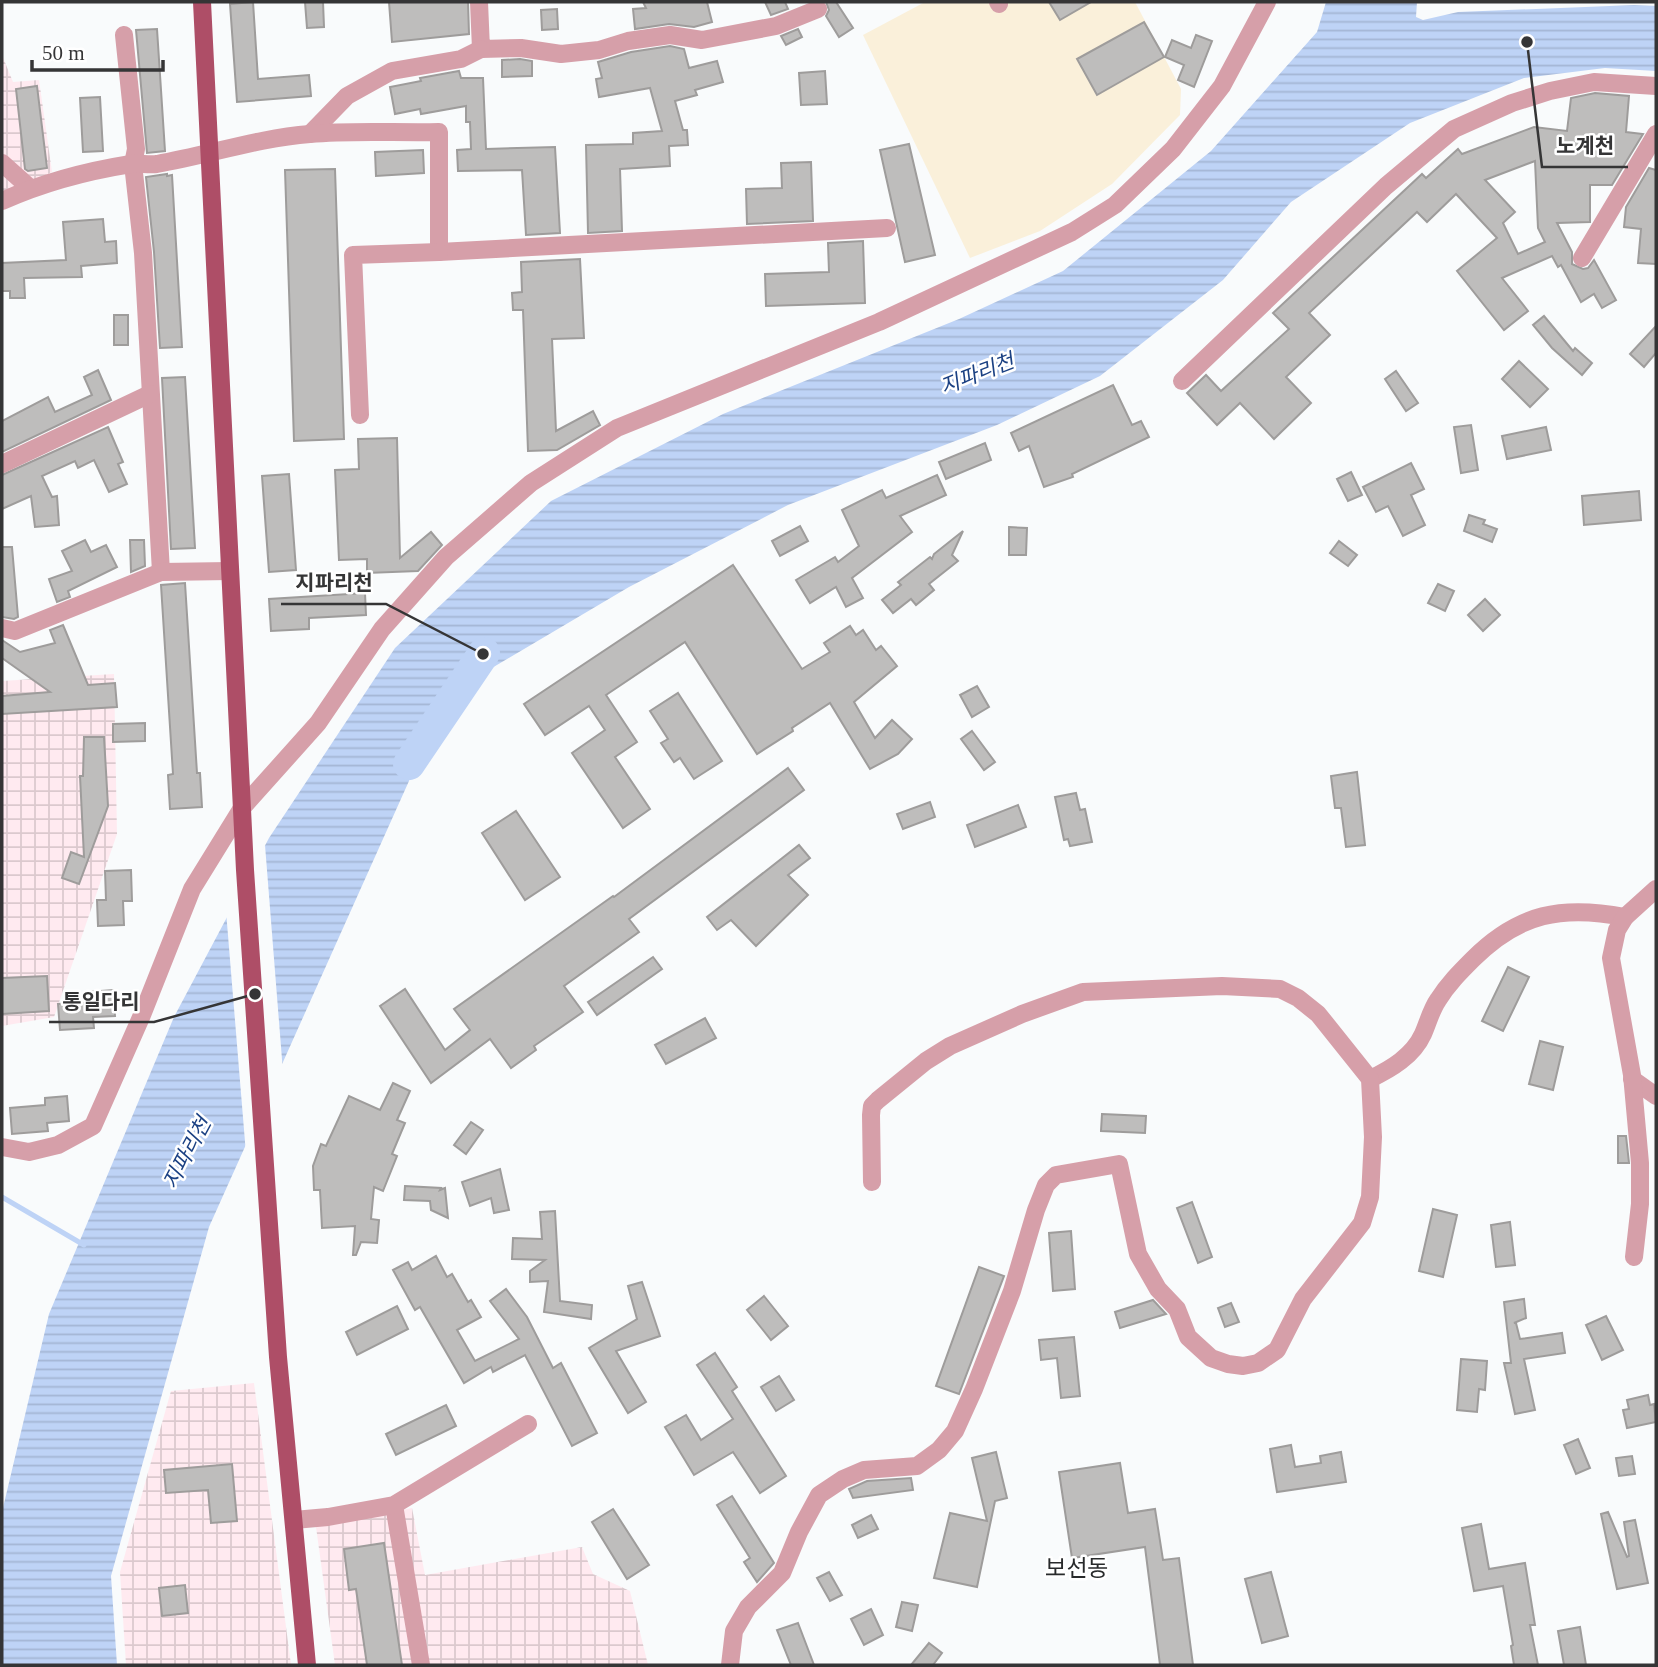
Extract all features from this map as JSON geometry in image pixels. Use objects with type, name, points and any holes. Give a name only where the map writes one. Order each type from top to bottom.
[{"type":"main road","points":[[202,2],[245,870],[278,1357],[307,1665]]},
{"type":"street","points":[[479,2],[481,49]]},
{"type":"street","points":[[2,1147],[29,1152],[58,1145],[93,1126],[142,1015],[192,889],[242,808],[318,723],[382,628],[446,557],[531,483],[617,428],[879,322],[1072,232],[1115,205],[1173,149],[1222,86],[1267,2]]},
{"type":"street","points":[[310,134],[347,96],[392,71],[461,59],[481,49],[521,48],[561,54],[598,50],[628,41],[670,35],[702,40],[776,26],[818,9]]},
{"type":"street","points":[[124,35],[136,149],[133,164],[143,253],[161,572]]},
{"type":"street","points":[[1182,382],[1385,186],[1454,129],[1512,103],[1550,91],[1594,82],[1656,86]]},
{"type":"street","points":[[2,201],[30,188],[133,164],[152,165],[210,154],[239,144],[310,134],[439,132],[439,252]]},
{"type":"street","points":[[1582,258],[1656,134]]},
{"type":"street","points":[[2,163],[30,188]]},
{"type":"street","points":[[360,415],[353,255],[887,228]]},
{"type":"street","points":[[2,464],[150,394]]},
{"type":"street","points":[[2,628],[15,631],[161,572],[230,570]]},
{"type":"street","points":[[1633,1257],[1640,1204],[1640,1163],[1632,1079],[1611,958],[1617,930],[1625,916],[1656,889]]},
{"type":"street","points":[[1370,1079],[1398,1063],[1414,1048],[1436,1003],[1451,980],[1493,939],[1526,920],[1563,912],[1592,911],[1625,916]]},
{"type":"street","points":[[730,1665],[734,1631],[748,1607],[782,1573],[799,1532],[819,1495],[843,1479],[864,1470],[917,1466],[939,1450],[955,1431],[1012,1291],[1036,1210],[1046,1185],[1056,1175],[1119,1164],[1138,1254],[1153,1282],[1177,1309],[1188,1337],[1211,1358],[1242,1366],[1258,1363],[1277,1350],[1303,1299],[1362,1223],[1370,1197],[1373,1137],[1370,1079],[1318,1014],[1298,998],[1280,989],[1222,986],[1083,992],[1023,1014],[950,1046],[926,1061],[878,1100],[872,1107],[871,1115],[872,1182]]},
{"type":"street","points":[[1632,1079],[1656,1096]]},
{"type":"street","points":[[294,1520],[394,1505],[528,1424]]},
{"type":"street","points":[[394,1505],[421,1665]]},
{"type":"shaded area","points":[[925,2],[1135,2],[1181,89],[1180,115],[1112,184],[1040,231],[970,258],[863,35]]},
{"type":"shaded area","points":[[2,55],[13,82],[39,80],[52,172],[2,197]]},
{"type":"shaded area","points":[[114,674],[117,834],[54,1017],[2,1026],[2,681]]},
{"type":"shaded area","points":[[254,1383],[291,1665],[126,1665],[120,1572],[171,1391]]},
{"type":"shaded area","points":[[412,1508],[425,1575],[582,1547],[593,1574],[630,1591],[648,1665],[335,1665],[316,1527]]},
{"type":"water","points":[[1326,2],[1417,2],[1416,17],[1423,20],[1458,12],[1656,6],[1656,71],[1605,68],[1524,78],[1410,123],[1291,202],[1223,280],[1100,376],[997,425],[788,505],[629,587],[448,694],[209,1227],[111,1576],[117,1665],[2,1665],[2,1512],[49,1314],[174,1017],[269,838],[395,648],[551,501],[723,414],[959,319],[1063,271],[1211,151],[1317,32]]},
{"type":"pier","points":[[265,845],[283,1072],[246,1154],[226,911]]},
{"type":"building","points":[[253,2],[258,79],[309,75],[311,96],[237,102],[230,4]]},
{"type":"building","points":[[305,2],[323,2],[324,27],[307,28]]},
{"type":"building","points":[[389,2],[468,2],[469,34],[392,42]]},
{"type":"building","points":[[643,2],[707,2],[712,22],[694,27],[669,24],[635,29],[633,9],[646,8]]},
{"type":"building","points":[[765,2],[785,2],[788,9],[771,15]]},
{"type":"building","points":[[826,2],[836,2],[853,28],[839,37],[826,16],[829,10]]},
{"type":"building","points":[[1049,2],[1091,2],[1060,20]]},
{"type":"building","points":[[557,9],[558,29],[542,30],[541,10]]},
{"type":"building","points":[[1144,22],[1164,57],[1097,95],[1077,59]]},
{"type":"building","points":[[157,29],[165,151],[147,153],[136,30]]},
{"type":"building","points":[[798,29],[802,37],[786,45],[781,36]]},
{"type":"building","points":[[1196,35],[1212,41],[1194,87],[1178,80],[1184,65],[1165,57],[1172,40],[1191,48]]},
{"type":"building","points":[[670,46],[684,49],[689,68],[717,61],[723,82],[695,90],[697,95],[675,101],[683,130],[687,130],[688,145],[669,146],[670,166],[620,169],[622,231],[588,233],[586,145],[633,144],[633,133],[662,131],[650,88],[599,97],[596,79],[602,78],[598,62],[631,52]]},
{"type":"building","points":[[502,60],[532,61],[532,76],[502,77]]},
{"type":"building","points":[[459,71],[461,78],[483,78],[486,149],[555,147],[560,233],[526,235],[522,170],[458,171],[457,150],[471,149],[470,122],[466,122],[466,106],[421,114],[420,109],[395,114],[390,87]]},
{"type":"building","points":[[825,71],[827,104],[801,105],[799,73]]},
{"type":"building","points":[[37,86],[47,168],[28,171],[25,169],[16,89]]},
{"type":"building","points":[[1595,93],[1629,96],[1626,132],[1643,134],[1612,185],[1590,185],[1590,222],[1557,223],[1572,252],[1572,264],[1583,269],[1588,268],[1594,260],[1616,300],[1602,308],[1594,294],[1581,302],[1561,265],[1558,267],[1552,256],[1502,278],[1528,311],[1504,330],[1457,271],[1497,238],[1456,194],[1427,222],[1417,212],[1309,313],[1330,335],[1286,377],[1311,403],[1274,439],[1240,403],[1217,425],[1187,393],[1206,375],[1221,391],[1289,329],[1273,313],[1422,174],[1426,178],[1458,149],[1462,154],[1534,127],[1567,131],[1571,98]],"holes":[[[1535,161],[1538,228],[1545,242],[1518,254],[1503,223],[1515,212],[1485,180]]]},
{"type":"building","points":[[100,97],[103,151],[83,152],[80,98]]},
{"type":"building","points":[[909,144],[935,255],[905,262],[880,150]]},
{"type":"building","points":[[423,150],[424,173],[376,176],[375,152]]},
{"type":"building","points":[[811,162],[813,221],[747,224],[746,189],[782,188],[781,163]]},
{"type":"building","points":[[1649,168],[1656,170],[1656,264],[1638,263],[1641,229],[1624,227],[1626,207]]},
{"type":"building","points":[[335,169],[344,439],[294,441],[285,170]]},
{"type":"building","points":[[172,175],[182,347],[160,348],[146,177]]},
{"type":"building","points":[[103,219],[105,242],[116,241],[117,263],[81,266],[82,277],[24,278],[25,298],[10,298],[10,291],[2,291],[2,263],[66,260],[63,222]]},
{"type":"building","points":[[863,241],[865,303],[766,306],[765,274],[829,272],[828,243]]},
{"type":"building","points":[[580,259],[584,338],[552,339],[556,431],[593,411],[600,425],[557,450],[528,451],[523,310],[513,310],[512,293],[522,292],[521,262]]},
{"type":"building","points":[[114,315],[128,315],[128,345],[114,345]]},
{"type":"building","points":[[1544,316],[1573,351],[1575,348],[1592,363],[1582,375],[1552,348],[1533,325]]},
{"type":"building","points":[[1656,326],[1656,353],[1644,367],[1630,354]]},
{"type":"building","points":[[1519,361],[1548,389],[1530,407],[1502,379]]},
{"type":"building","points":[[98,370],[111,400],[2,452],[2,421],[48,397],[55,412],[92,395],[84,377]]},
{"type":"building","points":[[1396,371],[1418,403],[1406,411],[1385,379]]},
{"type":"building","points":[[185,377],[195,548],[171,549],[162,378]]},
{"type":"building","points":[[1113,385],[1132,425],[1141,421],[1149,437],[1072,474],[1073,477],[1044,487],[1029,446],[1019,451],[1011,433]]},
{"type":"building","points":[[1471,425],[1478,470],[1461,473],[1454,427]]},
{"type":"building","points":[[108,427],[123,462],[118,464],[127,484],[109,492],[94,460],[78,468],[75,461],[42,476],[52,497],[57,496],[59,525],[35,527],[31,496],[2,509],[2,475]]},
{"type":"building","points":[[1546,427],[1551,450],[1507,459],[1502,436]]},
{"type":"building","points":[[397,438],[400,558],[431,532],[442,545],[418,571],[367,573],[367,559],[339,560],[335,470],[359,469],[358,439]]},
{"type":"building","points":[[985,443],[991,460],[946,479],[939,462]]},
{"type":"building","points":[[1411,463],[1424,489],[1411,495],[1425,525],[1403,536],[1388,506],[1376,512],[1363,487]]},
{"type":"building","points":[[1351,472],[1362,495],[1348,501],[1337,479]]},
{"type":"building","points":[[289,474],[296,570],[269,572],[262,476]]},
{"type":"building","points":[[937,475],[946,495],[900,516],[912,532],[852,578],[863,598],[846,607],[836,587],[810,603],[796,580],[835,557],[838,562],[859,546],[842,510],[882,490],[886,498]]},
{"type":"building","points":[[1639,491],[1641,520],[1584,525],[1582,496]]},
{"type":"building","points":[[1469,515],[1485,520],[1483,524],[1497,529],[1492,542],[1464,531]]},
{"type":"building","points":[[800,526],[808,541],[780,556],[772,541]]},
{"type":"building","points":[[1009,527],[1027,528],[1026,555],[1009,555]]},
{"type":"building","points":[[963,531],[952,555],[958,561],[929,584],[934,590],[916,605],[911,599],[893,613],[882,600],[901,585],[898,582],[930,557],[932,559],[934,554]]},
{"type":"building","points":[[85,540],[91,552],[106,545],[117,567],[68,591],[70,597],[57,602],[49,579],[72,571],[62,551]]},
{"type":"building","points":[[130,540],[144,540],[145,566],[131,572]]},
{"type":"building","points":[[1339,541],[1357,555],[1348,566],[1330,553]]},
{"type":"building","points":[[2,547],[12,547],[18,617],[14,619],[2,617]]},
{"type":"building","points":[[733,565],[802,669],[830,652],[824,643],[850,626],[856,635],[863,630],[876,650],[881,646],[897,666],[854,702],[875,738],[892,720],[912,739],[898,754],[870,769],[830,703],[757,754],[685,642],[606,695],[637,742],[615,757],[650,809],[623,828],[572,753],[605,730],[589,706],[545,735],[524,704]]},
{"type":"building","points":[[185,583],[197,773],[200,773],[202,807],[170,809],[168,775],[173,774],[161,585]]},
{"type":"building","points":[[1438,584],[1454,591],[1445,611],[1428,603]]},
{"type":"building","points":[[365,593],[366,615],[309,618],[309,629],[271,631],[269,599]]},
{"type":"building","points":[[1485,599],[1500,615],[1483,631],[1468,615]]},
{"type":"building","points":[[63,625],[88,685],[115,683],[117,707],[2,714],[2,696],[50,692],[2,658],[2,640],[20,652],[55,643],[50,630]]},
{"type":"building","points":[[977,686],[989,707],[972,717],[960,695]]},
{"type":"building","points":[[678,693],[722,761],[694,779],[680,758],[674,762],[661,743],[668,739],[650,711]]},
{"type":"building","points":[[145,723],[145,741],[113,742],[113,724]]},
{"type":"building","points":[[972,731],[995,762],[984,770],[961,739]]},
{"type":"building","points":[[84,737],[104,737],[108,806],[79,884],[62,878],[71,852],[84,857],[80,776],[83,776]]},
{"type":"building","points":[[788,768],[804,790],[629,919],[639,932],[564,986],[583,1012],[534,1046],[536,1050],[511,1068],[490,1039],[431,1083],[380,1006],[405,989],[445,1050],[470,1030],[454,1009],[614,897]]},
{"type":"building","points":[[1357,772],[1365,845],[1346,847],[1341,808],[1335,808],[1331,776]]},
{"type":"building","points":[[1076,793],[1080,810],[1085,809],[1092,842],[1070,846],[1068,839],[1064,840],[1055,797]]},
{"type":"building","points":[[930,802],[935,817],[903,829],[897,814]]},
{"type":"building","points":[[1018,805],[1026,827],[975,847],[967,825]]},
{"type":"building","points":[[516,811],[560,877],[525,900],[482,833]]},
{"type":"building","points":[[799,845],[810,858],[788,875],[808,895],[756,946],[731,920],[717,930],[707,917]]},
{"type":"building","points":[[131,870],[132,901],[123,901],[124,925],[98,926],[97,900],[106,900],[105,871]]},
{"type":"building","points":[[653,957],[662,969],[597,1015],[588,1002]]},
{"type":"building","points":[[1508,967],[1529,977],[1503,1031],[1482,1021]]},
{"type":"building","points":[[47,976],[49,1011],[2,1014],[2,978]]},
{"type":"building","points":[[113,990],[115,1016],[93,1017],[94,1028],[60,1030],[58,1004],[89,1002],[88,992]]},
{"type":"building","points":[[705,1018],[716,1038],[666,1064],[655,1045]]},
{"type":"building","points":[[1540,1041],[1563,1047],[1553,1090],[1529,1084]]},
{"type":"building","points":[[393,1083],[410,1091],[397,1120],[405,1123],[392,1154],[397,1156],[383,1191],[374,1187],[371,1219],[379,1220],[377,1243],[361,1242],[356,1255],[353,1255],[355,1226],[322,1228],[320,1190],[314,1190],[313,1166],[321,1144],[326,1146],[349,1096],[380,1110]]},
{"type":"building","points":[[67,1096],[69,1121],[47,1123],[48,1131],[12,1134],[10,1108],[45,1105],[45,1098]]},
{"type":"building","points":[[1102,1114],[1146,1116],[1145,1133],[1101,1131]]},
{"type":"building","points":[[471,1122],[483,1130],[466,1154],[454,1145]]},
{"type":"building","points":[[1618,1136],[1626,1136],[1629,1163],[1618,1163]]},
{"type":"building","points":[[500,1169],[509,1210],[494,1213],[491,1198],[470,1206],[462,1182]]},
{"type":"building","points":[[405,1186],[441,1188],[440,1190],[445,1188],[448,1218],[431,1210],[430,1201],[404,1200]]},
{"type":"building","points":[[1192,1202],[1212,1257],[1198,1263],[1177,1208]]},
{"type":"building","points":[[1433,1209],[1457,1215],[1443,1277],[1419,1271]]},
{"type":"building","points":[[555,1211],[560,1301],[592,1305],[591,1319],[544,1312],[548,1281],[530,1282],[530,1271],[545,1260],[512,1259],[513,1238],[542,1239],[540,1212]]},
{"type":"building","points":[[1510,1222],[1515,1265],[1496,1267],[1491,1225]]},
{"type":"building","points":[[1071,1231],[1075,1289],[1053,1291],[1049,1233]]},
{"type":"building","points":[[436,1256],[447,1277],[452,1274],[468,1302],[471,1300],[481,1317],[457,1330],[475,1361],[519,1339],[490,1301],[506,1289],[527,1317],[553,1368],[561,1363],[597,1433],[572,1446],[525,1355],[493,1372],[491,1367],[464,1383],[420,1307],[415,1310],[393,1270],[408,1262],[412,1270]]},
{"type":"building","points":[[979,1267],[1004,1276],[959,1394],[936,1386]]},
{"type":"building","points":[[642,1282],[660,1336],[616,1351],[646,1402],[628,1413],[589,1348],[637,1319],[628,1286]]},
{"type":"building","points":[[764,1296],[788,1326],[771,1340],[747,1310]]},
{"type":"building","points":[[1524,1299],[1526,1318],[1514,1323],[1520,1339],[1562,1333],[1565,1353],[1524,1359],[1535,1410],[1515,1414],[1504,1363],[1511,1363],[1504,1302]]},
{"type":"building","points":[[1153,1300],[1166,1314],[1120,1328],[1115,1312]]},
{"type":"building","points":[[1231,1303],[1239,1322],[1225,1327],[1218,1308]]},
{"type":"building","points":[[397,1306],[408,1329],[357,1355],[346,1332]]},
{"type":"building","points":[[1606,1316],[1623,1350],[1602,1360],[1586,1325]]},
{"type":"building","points":[[1074,1337],[1080,1396],[1061,1398],[1057,1358],[1041,1360],[1039,1340]]},
{"type":"building","points":[[715,1353],[737,1387],[732,1391],[786,1476],[760,1493],[733,1452],[694,1475],[665,1427],[686,1415],[701,1440],[733,1419],[697,1365]]},
{"type":"building","points":[[1461,1359],[1487,1361],[1485,1390],[1479,1389],[1477,1412],[1457,1410]]},
{"type":"building","points":[[779,1376],[794,1400],[776,1411],[761,1387]]},
{"type":"building","points":[[1648,1395],[1650,1405],[1654,1404],[1656,1422],[1627,1428],[1623,1410],[1629,1409],[1627,1400]]},
{"type":"building","points":[[446,1405],[456,1426],[396,1455],[386,1434]]},
{"type":"building","points":[[1578,1439],[1590,1468],[1576,1474],[1564,1445]]},
{"type":"building","points":[[1291,1445],[1295,1467],[1321,1463],[1320,1456],[1341,1452],[1346,1482],[1277,1492],[1270,1449]]},
{"type":"building","points":[[996,1452],[1007,1498],[995,1501],[977,1587],[934,1578],[950,1513],[987,1521],[972,1458]]},
{"type":"building","points":[[1632,1456],[1635,1474],[1619,1476],[1616,1458]]},
{"type":"building","points":[[1120,1463],[1128,1513],[1155,1509],[1163,1560],[1179,1558],[1193,1665],[1160,1665],[1145,1547],[1072,1558],[1059,1472]]},
{"type":"building","points":[[232,1464],[237,1521],[211,1523],[208,1490],[166,1493],[164,1470]]},
{"type":"building","points":[[911,1478],[913,1490],[853,1498],[849,1489],[867,1481]]},
{"type":"building","points":[[732,1496],[774,1563],[757,1582],[744,1562],[750,1558],[717,1505]]},
{"type":"building","points":[[613,1509],[649,1565],[627,1579],[592,1522]]},
{"type":"building","points":[[1608,1512],[1627,1557],[1624,1522],[1635,1520],[1648,1583],[1617,1589],[1601,1514]]},
{"type":"building","points":[[871,1515],[878,1529],[858,1538],[852,1525]]},
{"type":"building","points":[[1481,1524],[1489,1569],[1525,1563],[1535,1625],[1530,1625],[1538,1665],[1514,1665],[1503,1586],[1474,1591],[1462,1528]]},
{"type":"building","points":[[384,1543],[402,1665],[367,1665],[356,1589],[349,1590],[344,1549]]},
{"type":"building","points":[[829,1572],[842,1595],[830,1601],[817,1578]]},
{"type":"building","points":[[1271,1572],[1288,1636],[1262,1643],[1245,1579]]},
{"type":"building","points":[[185,1585],[188,1613],[162,1616],[159,1588]]},
{"type":"building","points":[[902,1602],[918,1605],[912,1631],[896,1627]]},
{"type":"building","points":[[871,1609],[883,1635],[864,1645],[851,1619]]},
{"type":"building","points":[[798,1623],[814,1665],[791,1665],[777,1630]]},
{"type":"building","points":[[1580,1627],[1586,1665],[1564,1665],[1558,1631]]},
{"type":"building","points":[[929,1643],[942,1653],[933,1665],[911,1665]]},
{"type":"waterway","name":"지파리천","points":[[409,764],[484,653]]},
{"type":"waterway","points":[[2,1197],[84,1245]]},
{"type":"place","name":"노계천","points":[[1527,42]]},
{"type":"place","name":"지파리천","points":[[483,654]]},
{"type":"place","name":"통일다리","points":[[255,994]]},
{"type":"district","name":"보선동","points":[[1077,1568]]}]
